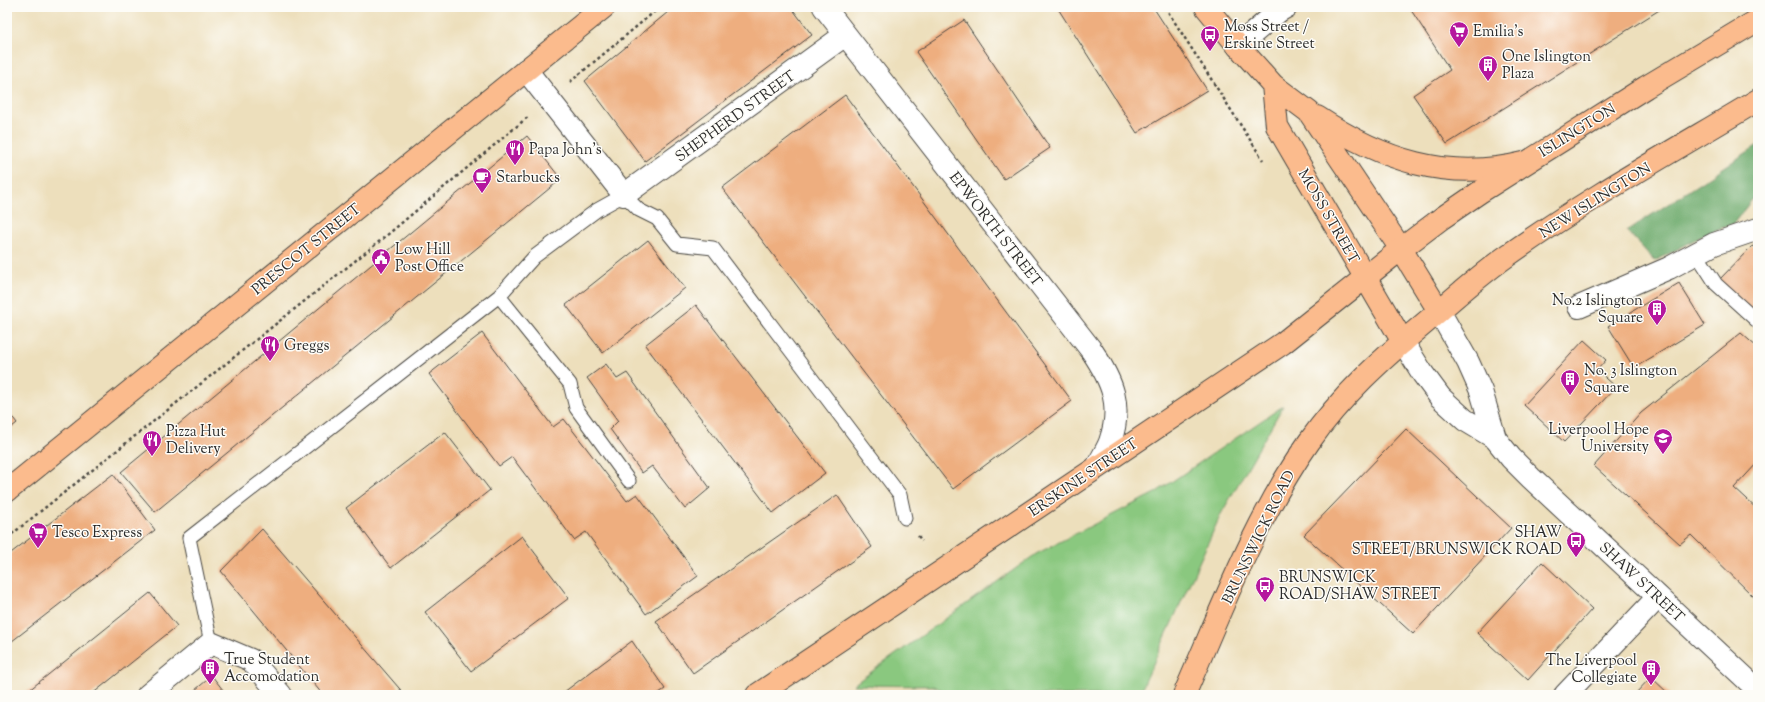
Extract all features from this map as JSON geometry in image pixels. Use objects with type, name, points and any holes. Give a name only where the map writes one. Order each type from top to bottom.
[{"type":"main road","name":"PRESCOT STREET","points":[[7,491],[604,7]]},
{"type":"main road","points":[[1206,7],[1273,85],[1309,112],[1359,142],[1404,161],[1449,170],[1494,170],[1524,163]]},
{"type":"main road","name":"ISLINGTON","points":[[1401,249],[1442,218],[1524,163],[1646,87],[1758,20]]},
{"type":"main road","name":"MOSS STREET","points":[[1273,85],[1276,126],[1324,205],[1403,342]]},
{"type":"main road","name":"NEW ISLINGTON","points":[[1439,311],[1504,258],[1594,198],[1758,100]]},
{"type":"main road","points":[[1309,112],[1401,249],[1439,311]]},
{"type":"main road","name":"ERSKINE STREET","points":[[758,695],[1283,343],[1401,249]]},
{"type":"main road","name":"BRUNSWICK ROAD","points":[[1184,695],[1255,536],[1295,463],[1318,429],[1358,382],[1439,311]]},
{"type":"street","name":"EPWORTH STREET","points":[[824,7],[1087,344],[1105,371],[1114,396],[1115,415],[1110,442],[1097,467]]},
{"type":"street","points":[[1238,46],[1279,11],[1286,7]]},
{"type":"street","name":"SHEPHERD STREET","points":[[624,195],[679,157],[845,35]]},
{"type":"street","points":[[526,70],[624,195]]},
{"type":"street","points":[[1579,308],[1669,268],[1714,244],[1758,229]]},
{"type":"street","name":"SHAW STREET","points":[[1439,311],[1468,362],[1479,386],[1495,438]]},
{"type":"street","name":"SHAW STREET","points":[[1403,342],[1423,374],[1440,396],[1465,420],[1495,438],[1511,458],[1531,478],[1758,690]]},
{"type":"street","points":[[1565,695],[1658,597]]},
{"type":"street","points":[[148,695],[211,643],[251,660],[282,695]]},
{"type":"lane","points":[[211,643],[189,538],[499,296],[534,257],[597,210],[624,195],[639,210],[657,219],[677,244],[713,248],[900,496],[905,518]]},
{"type":"lane","points":[[1696,253],[1716,284],[1758,322]]},
{"type":"lane","points":[[499,296],[570,384],[576,408],[629,481]]},
{"type":"path","points":[[7,538],[380,241],[660,7]]},
{"type":"path","points":[[1165,7],[1266,165]]},
{"type":"green space","points":[[1758,145],[1758,192],[1733,224],[1710,232],[1655,261],[1627,231]]},
{"type":"green space","points":[[1283,406],[1221,514],[1139,695],[953,695],[933,686],[853,685],[1036,554],[1155,493]]},
{"type":"building","points":[[674,7],[791,7],[812,35],[645,161],[585,81]]},
{"type":"building","points":[[1057,7],[1153,7],[1207,90],[1137,133]]},
{"type":"building","name":"One Islington Plaza","points":[[1409,7],[1664,7],[1447,144],[1413,95],[1450,70]]},
{"type":"building","points":[[964,20],[1050,148],[1004,179],[916,52]]},
{"type":"building","points":[[845,95],[1072,401],[953,489],[722,188]]},
{"type":"building","points":[[527,136],[561,179],[155,512],[121,472]]},
{"type":"building","points":[[648,240],[685,288],[603,353],[566,305]]},
{"type":"building","points":[[1758,244],[1758,317],[1718,281],[1751,247]]},
{"type":"building","name":"No.2 Islington Square","points":[[1679,283],[1705,325],[1634,368],[1608,326]]},
{"type":"building","points":[[696,305],[825,473],[773,513],[645,345]]},
{"type":"building","points":[[482,333],[553,427],[564,419],[627,501],[637,494],[698,576],[646,614],[586,532],[574,540],[512,457],[499,466],[429,374]]},
{"type":"building","points":[[1741,333],[1758,348],[1758,462],[1734,488],[1758,510],[1758,601],[1691,535],[1680,544],[1594,466],[1641,413]]},
{"type":"building","name":"No. 3 Islington Square","points":[[1584,340],[1606,360],[1597,370],[1616,387],[1564,442],[1524,405]]},
{"type":"building","points":[[606,364],[617,379],[627,373],[710,488],[685,509],[652,466],[642,473],[610,429],[618,421],[587,378]]},
{"type":"building","points":[[7,410],[17,423],[7,431]]},
{"type":"building","points":[[1406,429],[1511,528],[1413,634],[1304,535]]},
{"type":"building","points":[[445,432],[490,490],[391,568],[346,508]]},
{"type":"building","points":[[113,474],[155,530],[7,645],[7,556]]},
{"type":"building","points":[[837,495],[872,547],[693,673],[656,621]]},
{"type":"building","points":[[262,529],[405,695],[323,695],[221,571]]},
{"type":"building","points":[[522,536],[569,598],[471,671],[425,612]]},
{"type":"building","points":[[1542,562],[1592,609],[1528,680],[1477,633]]},
{"type":"building","points":[[150,593],[177,626],[91,695],[23,695]]},
{"type":"building","points":[[632,641],[665,689],[656,695],[560,695]]},
{"type":"building","name":"True Student Accomodation","points":[[212,676],[227,695],[189,695]]},
{"type":"building","name":"The Liverpool Collegiate","points":[[1651,677],[1670,695],[1634,695]]},
{"type":"building","points":[[7,686],[14,695],[7,695]]},
{"type":"place","name":"Emilia's","points":[[1459,48]]},
{"type":"place","name":"Moss Street / Erskine Street","points":[[1210,52]]},
{"type":"place","name":"One Islington Plaza","points":[[1488,82]]},
{"type":"place","name":"Papa John's","points":[[515,166]]},
{"type":"place","name":"Starbucks","points":[[482,194]]},
{"type":"place","name":"Low Hill Post Office","points":[[381,275]]},
{"type":"place","name":"No.2 Islington Square","points":[[1657,326]]},
{"type":"place","name":"Greggs","points":[[270,362]]},
{"type":"place","name":"No. 3 Islington Square","points":[[1570,396]]},
{"type":"place","name":"Liverpool Hope University","points":[[1663,455]]},
{"type":"place","name":"Pizza Hut Delivery","points":[[152,457]]},
{"type":"place","name":"Tesco Express","points":[[38,549]]},
{"type":"place","name":"SHAW STREET/BRUNSWICK ROAD","points":[[1576,558]]},
{"type":"place","name":"BRUNSWICK ROAD/SHAW STREET","points":[[1265,603]]},
{"type":"place","name":"True Student Accomodation","points":[[210,685]]},
{"type":"place","name":"The Liverpool Collegiate","points":[[1651,686]]}]
